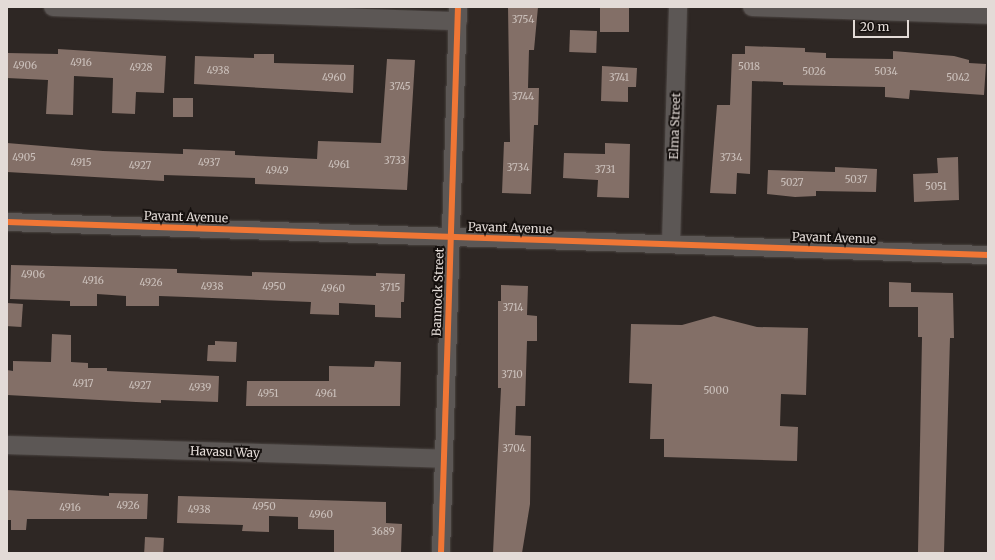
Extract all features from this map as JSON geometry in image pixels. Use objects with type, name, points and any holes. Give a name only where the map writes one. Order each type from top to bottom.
[{"type":"street","points":[[53,7],[458,14]]},
{"type":"street","name":"Elma Street","points":[[671,244],[678,7]]},
{"type":"street","points":[[752,7],[988,15]]},
{"type":"street","name":"Bannock Street","points":[[440,553],[458,14]]},
{"type":"street","name":"Pavant Avenue","points":[[7,222],[988,254]]},
{"type":"street","name":"Havasu Way","points":[[7,445],[444,459]]},
{"type":"building","points":[[508,7],[538,7],[534,50],[529,50],[528,88],[539,88],[538,125],[534,125],[531,194],[502,193],[504,142],[510,142]]},
{"type":"building","points":[[600,7],[629,7],[629,32],[600,32]]},
{"type":"building","points":[[570,30],[597,31],[596,53],[569,52]]},
{"type":"building","points":[[745,46],[805,48],[805,52],[826,53],[826,58],[893,59],[893,51],[954,56],[969,60],[969,63],[986,64],[984,95],[910,90],[909,99],[885,97],[885,87],[783,85],[783,82],[752,81],[750,174],[737,173],[736,194],[710,193],[717,105],[730,105],[732,54],[745,54]]},
{"type":"building","points":[[58,49],[166,56],[164,93],[136,92],[135,114],[112,113],[113,78],[74,76],[73,115],[46,114],[48,80],[7,78],[7,53],[58,54]]},
{"type":"building","points":[[254,54],[274,54],[274,63],[354,65],[353,93],[194,84],[195,56],[254,58]]},
{"type":"building","points":[[387,59],[415,60],[407,190],[255,184],[255,178],[164,175],[164,181],[7,172],[7,143],[103,151],[183,154],[183,149],[235,151],[235,155],[317,159],[318,141],[381,143]]},
{"type":"building","points":[[602,66],[637,68],[636,87],[628,87],[628,102],[601,101]]},
{"type":"building","points":[[173,98],[193,98],[193,117],[173,117]]},
{"type":"building","points":[[605,143],[630,144],[629,198],[597,197],[598,180],[563,178],[564,153],[605,154]]},
{"type":"building","points":[[958,157],[959,200],[914,202],[913,174],[938,173],[937,158]]},
{"type":"building","points":[[835,167],[877,169],[876,192],[816,191],[816,196],[795,197],[767,194],[768,170],[835,172]]},
{"type":"building","points":[[11,265],[177,269],[177,273],[252,276],[252,272],[376,276],[376,273],[405,274],[404,302],[401,302],[401,318],[375,317],[375,305],[339,303],[339,315],[310,314],[311,302],[187,297],[159,296],[159,306],[126,306],[126,296],[97,294],[97,306],[70,306],[70,301],[10,299]]},
{"type":"building","points":[[889,282],[911,283],[911,292],[953,293],[954,338],[950,338],[944,553],[918,553],[922,337],[918,337],[918,307],[889,307]]},
{"type":"building","points":[[501,285],[528,286],[527,315],[537,316],[537,341],[527,341],[525,406],[516,406],[515,435],[531,436],[530,504],[522,553],[493,553],[501,388],[498,388],[498,301],[501,301]]},
{"type":"building","points":[[7,303],[23,304],[21,327],[7,326]]},
{"type":"building","points":[[714,316],[757,327],[808,328],[806,395],[781,394],[780,426],[798,427],[797,461],[664,457],[664,439],[650,439],[652,384],[629,383],[631,324],[682,325]]},
{"type":"building","points":[[52,334],[71,335],[71,362],[88,363],[88,368],[107,368],[107,371],[219,376],[218,402],[161,400],[161,403],[7,395],[7,370],[13,371],[13,361],[51,362]]},
{"type":"building","points":[[215,341],[237,342],[236,362],[207,361],[208,345],[215,345]]},
{"type":"building","points":[[375,361],[401,362],[400,406],[246,406],[247,381],[329,381],[329,366],[374,367]]},
{"type":"building","points":[[7,490],[109,496],[109,493],[148,494],[147,519],[27,519],[26,530],[11,530],[11,520],[7,520]]},
{"type":"building","points":[[178,496],[386,502],[386,523],[402,524],[401,553],[334,553],[334,530],[298,529],[298,517],[269,516],[269,532],[242,531],[243,525],[177,523]]},
{"type":"building","points":[[145,537],[164,538],[163,553],[144,553]]},
{"type":"cycle path","points":[[441,553],[458,7]]},
{"type":"cycle path","points":[[7,222],[988,255]]}]
